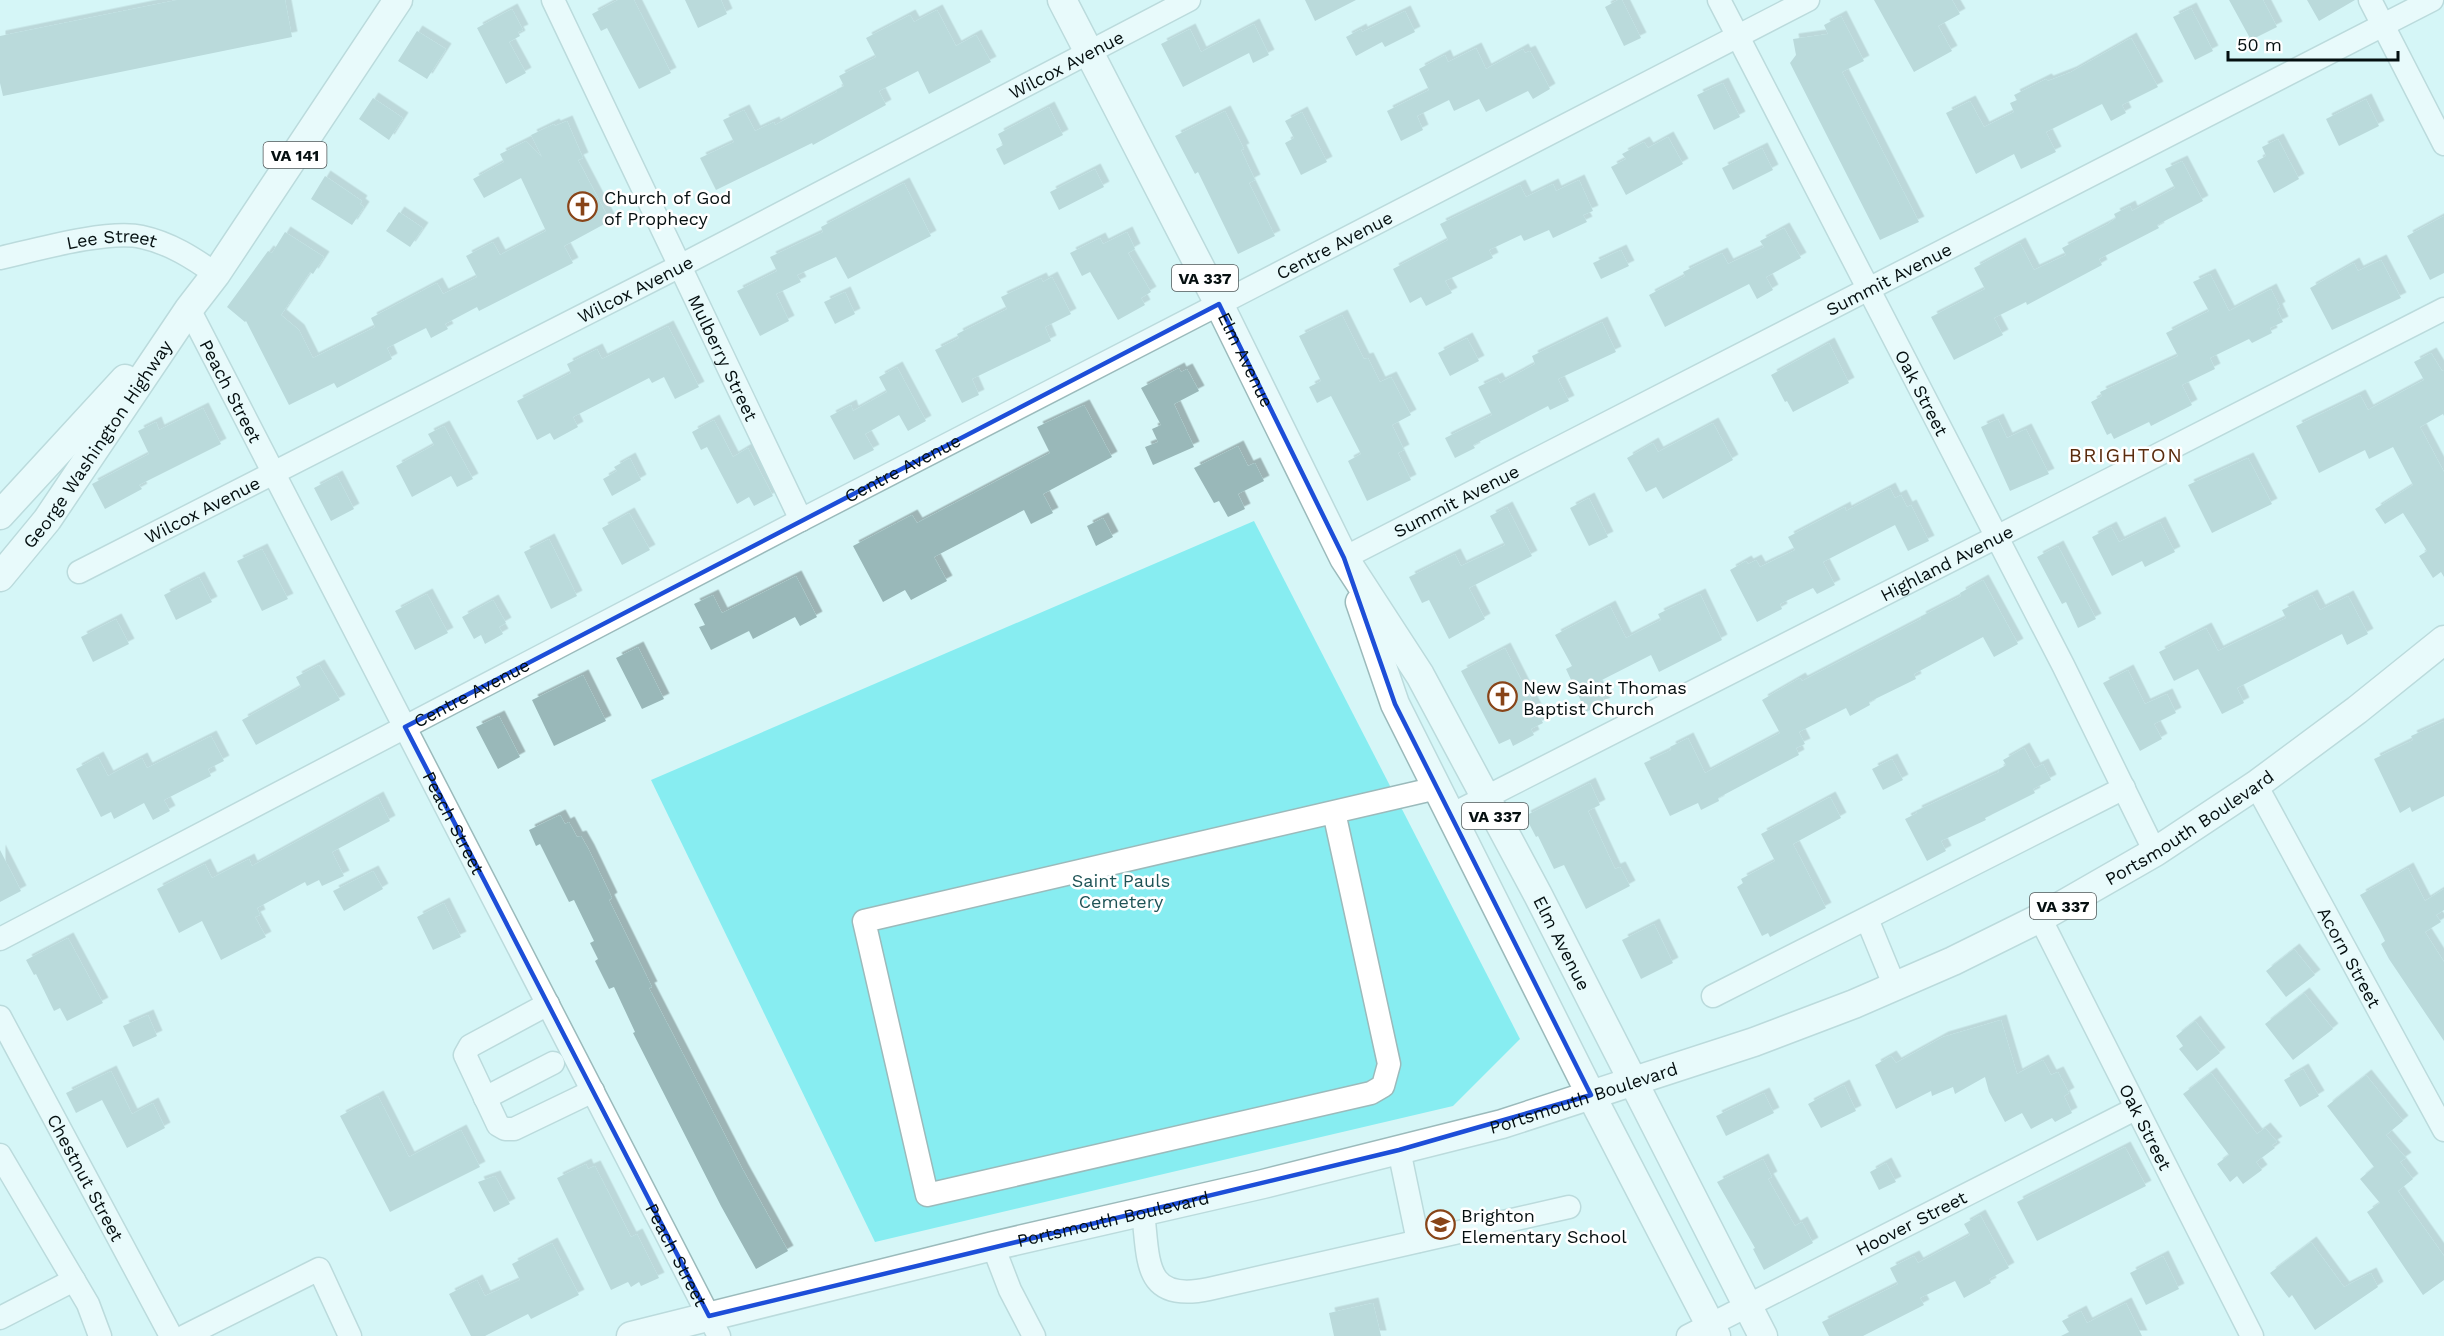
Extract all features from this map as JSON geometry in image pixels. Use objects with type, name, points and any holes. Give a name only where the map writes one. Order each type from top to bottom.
[{"type":"main road","name":"George Washington Highway","points":[[0,577],[47,520],[189,309],[216,274],[398,0]]},
{"type":"main road","name":"Elm Avenue","points":[[1062,0],[1219,304],[1344,558],[1420,675],[1486,798],[1763,1336]]},
{"type":"main road","name":"George Washington Highway","points":[[0,515],[189,309]]},
{"type":"main road","name":"Elm Avenue","points":[[1344,558],[1395,704],[1591,1095],[1704,1332]]},
{"type":"main road","name":"Portsmouth Boulevard","points":[[631,1336],[714,1326],[993,1246],[1143,1212],[1502,1124],[1754,1042],[1854,1004],[1953,961],[2040,918],[2155,852],[2256,785],[2357,710],[2444,640]]},
{"type":"street","name":"Mulberry Street","points":[[554,0],[801,519]]},
{"type":"street","name":"Wilcox Avenue","points":[[79,572],[680,266],[1189,0]]},
{"type":"street","name":"Oak Street","points":[[1719,0],[1997,538],[2155,852]]},
{"type":"street","name":"Centre Avenue","points":[[0,939],[801,519],[1808,0]]},
{"type":"street","points":[[2370,0],[2444,144]]},
{"type":"street","name":"Summit Avenue","points":[[1344,558],[2432,0]]},
{"type":"street","name":"Lee Street","points":[[0,258],[101,237],[139,236],[173,247],[216,274]]},
{"type":"street","name":"Peach Street","points":[[189,309],[714,1326]]},
{"type":"street","name":"Highland Avenue","points":[[1451,815],[2444,309]]},
{"type":"street","name":"Acorn Street","points":[[2256,785],[2444,1131]]},
{"type":"street","points":[[1334,812],[1389,1064],[1383,1086],[1371,1093],[927,1196],[864,921],[1437,788]]},
{"type":"street","points":[[1713,996],[2124,788]]},
{"type":"street","name":"Oak Street","points":[[2040,918],[2252,1336]]},
{"type":"street","points":[[1867,919],[1895,987]]},
{"type":"street","points":[[548,1004],[470,1046],[465,1055],[498,1125],[505,1129],[514,1129],[593,1091]]},
{"type":"street","name":"Chestnut Street","points":[[0,1017],[171,1336]]},
{"type":"street","points":[[485,1098],[553,1063]]},
{"type":"street","name":"Hoover Street","points":[[1704,1332],[1748,1305],[2135,1109]]},
{"type":"street","points":[[1399,1150],[1418,1241]]},
{"type":"street","points":[[1,1155],[88,1304],[94,1334]]},
{"type":"street","points":[[1143,1212],[1149,1259],[1157,1282],[1180,1293],[1194,1292],[1569,1207]]},
{"type":"street","points":[[993,1246],[1010,1290],[1034,1336]]},
{"type":"street","points":[[185,1336],[320,1269],[350,1336]]},
{"type":"street","points":[[0,1318],[74,1280]]},
{"type":"highlighted area","points":[[1219,304],[1344,558],[1395,704],[1591,1095],[1399,1150],[709,1316],[405,727]]},
{"type":"green space","name":"Saint Pauls Cemetery","points":[[1254,521],[1520,1039],[1453,1106],[875,1242],[651,780]]},
{"type":"building","points":[[177,0],[285,0],[292,37],[3,96],[0,83],[0,36]]},
{"type":"building","points":[[618,0],[634,0],[671,73],[639,89],[607,28],[601,31],[592,14]]},
{"type":"building","points":[[685,0],[721,0],[727,14],[698,28]]},
{"type":"building","points":[[1305,0],[1356,0],[1315,21]]},
{"type":"building","points":[[1622,0],[1641,38],[1624,46],[1605,7]]},
{"type":"building","points":[[1874,0],[1952,0],[1960,14],[1938,26],[1952,51],[1914,72]]},
{"type":"building","points":[[2229,0],[2263,0],[2277,27],[2251,40]]},
{"type":"building","points":[[2307,0],[2355,0],[2319,21]]},
{"type":"building","points":[[2191,8],[2213,51],[2195,60],[2173,17]]},
{"type":"building","points":[[512,9],[523,30],[518,32],[520,36],[509,42],[526,73],[506,84],[477,28]]},
{"type":"building","points":[[937,10],[956,46],[976,35],[991,62],[929,94],[918,71],[879,91],[886,105],[813,145],[812,143],[716,190],[700,158],[734,142],[723,120],[744,110],[755,131],[774,122],[775,125],[837,92],[836,90],[844,86],[839,76],[876,57],[866,38],[910,15],[914,22]]},
{"type":"building","points":[[1405,11],[1415,32],[1385,47],[1382,42],[1356,56],[1346,37],[1361,29],[1362,32]]},
{"type":"building","points":[[1841,16],[1864,61],[1842,72],[1919,222],[1880,240],[1790,63],[1796,55],[1793,39],[1828,34],[1824,25]]},
{"type":"building","points":[[1254,24],[1269,55],[1253,63],[1249,53],[1183,87],[1161,44],[1190,29],[1201,52]]},
{"type":"building","points":[[417,31],[446,49],[427,79],[398,61]]},
{"type":"building","points":[[2131,38],[2158,87],[2122,105],[2126,113],[2111,121],[2102,104],[2046,132],[2056,152],[2021,169],[2014,154],[1976,174],[1946,113],[1970,101],[1984,127],[2014,112],[2010,103],[2017,100],[2014,95],[2046,79],[2048,81],[2071,72]]},
{"type":"building","points":[[1476,48],[1486,69],[1523,49],[1525,53],[1530,51],[1550,89],[1533,99],[1528,91],[1486,112],[1479,99],[1454,111],[1449,100],[1417,116],[1423,130],[1401,141],[1387,111],[1429,90],[1419,69],[1445,55],[1448,62]]},
{"type":"building","points":[[1723,83],[1740,117],[1714,130],[1697,95]]},
{"type":"building","points":[[373,98],[403,118],[389,140],[359,119]]},
{"type":"building","points":[[2366,99],[2379,126],[2339,146],[2326,119]]},
{"type":"building","points":[[1049,107],[1063,135],[1004,165],[996,149],[1003,145],[998,134]]},
{"type":"building","points":[[1225,111],[1244,149],[1241,150],[1255,180],[1249,183],[1275,236],[1238,254],[1198,172],[1195,174],[1175,136]]},
{"type":"building","points":[[1302,112],[1327,162],[1301,175],[1285,143],[1294,138],[1285,121]]},
{"type":"building","points":[[567,121],[583,158],[578,160],[610,221],[564,246],[573,263],[479,311],[477,307],[445,324],[448,329],[431,338],[426,328],[387,348],[392,359],[337,388],[334,383],[289,405],[246,321],[227,307],[268,251],[272,253],[285,232],[324,257],[313,274],[310,272],[281,315],[299,330],[313,358],[375,327],[371,318],[437,283],[443,294],[477,277],[466,256],[493,242],[500,255],[546,231],[521,178],[484,198],[473,179],[504,162],[500,154],[526,141],[542,157],[531,135],[554,124],[555,126]]},
{"type":"building","points":[[1668,137],[1683,164],[1626,195],[1611,167],[1626,159],[1622,154],[1644,142],[1648,148]]},
{"type":"building","points":[[2278,139],[2299,179],[2274,193],[2257,161],[2266,156],[2262,147]]},
{"type":"building","points":[[1762,148],[1773,170],[1733,190],[1722,168]]},
{"type":"building","points":[[2182,161],[2203,201],[2157,225],[2159,228],[2099,259],[2102,265],[2027,305],[2026,302],[1994,318],[2003,335],[1954,360],[1931,317],[1985,289],[1974,268],[2020,243],[2034,270],[2066,255],[2062,248],[2108,224],[2116,218],[2114,214],[2130,206],[2132,211],[2175,188],[2165,169]]},
{"type":"building","points":[[1095,169],[1104,187],[1059,210],[1050,192]]},
{"type":"building","points":[[325,176],[362,201],[360,204],[364,207],[352,225],[311,199]]},
{"type":"building","points":[[1579,180],[1593,211],[1583,215],[1587,222],[1553,238],[1549,230],[1524,241],[1521,235],[1489,250],[1493,258],[1445,281],[1452,293],[1426,306],[1421,297],[1410,303],[1393,269],[1448,240],[1440,224],[1520,185],[1526,197],[1553,184],[1556,191]]},
{"type":"building","points":[[904,183],[931,236],[848,279],[836,257],[797,275],[801,282],[776,294],[789,321],[760,336],[737,291],[777,271],[770,257],[823,232],[821,227]]},
{"type":"building","points":[[399,212],[423,228],[410,247],[386,231]]},
{"type":"building","points":[[2444,216],[2444,273],[2430,280],[2407,236]]},
{"type":"building","points":[[1784,228],[1801,258],[1766,277],[1773,290],[1757,299],[1749,284],[1665,327],[1649,295],[1685,276],[1683,272],[1722,253],[1728,264],[1764,247],[1760,241]]},
{"type":"building","points":[[1127,232],[1135,249],[1128,253],[1151,292],[1141,298],[1145,305],[1118,320],[1090,272],[1082,276],[1070,253],[1100,238],[1103,244]]},
{"type":"building","points":[[1621,250],[1629,266],[1601,279],[1593,263]]},
{"type":"building","points":[[2381,260],[2401,298],[2332,330],[2310,288],[2354,263],[2358,271]]},
{"type":"building","points":[[2210,274],[2229,311],[2271,289],[2280,307],[2277,309],[2283,322],[2270,328],[2272,333],[2252,343],[2249,339],[2210,358],[2215,369],[2182,385],[2192,405],[2151,426],[2149,422],[2114,439],[2111,433],[2107,435],[2091,402],[2102,396],[2100,392],[2178,356],[2166,333],[2209,311],[2193,282]]},
{"type":"building","points":[[1052,277],[1071,314],[1045,327],[1051,341],[972,379],[979,395],[962,403],[935,350],[959,338],[957,334],[1007,309],[1001,297],[1041,278],[1043,282]]},
{"type":"building","points":[[845,292],[855,314],[835,324],[824,302]]},
{"type":"building","points":[[1342,315],[1364,359],[1368,358],[1380,382],[1391,377],[1411,415],[1392,425],[1404,450],[1398,453],[1411,480],[1367,501],[1348,461],[1361,454],[1331,396],[1317,403],[1309,387],[1321,381],[1299,336]]},
{"type":"building","points":[[1602,322],[1616,352],[1558,379],[1569,401],[1550,410],[1548,406],[1473,445],[1475,448],[1455,458],[1445,438],[1492,415],[1478,387],[1497,378],[1500,383],[1535,364],[1532,356]]},
{"type":"building","points":[[668,326],[699,387],[675,399],[664,377],[652,383],[649,378],[573,417],[578,427],[554,440],[550,433],[537,440],[517,401],[571,373],[567,364],[597,349],[602,359]]},
{"type":"building","points":[[1467,338],[1479,361],[1450,376],[1438,353]]},
{"type":"building","points":[[1829,343],[1849,383],[1793,412],[1771,375]]},
{"type":"building","points":[[2431,353],[2442,371],[2444,370],[2444,416],[2443,414],[2420,427],[2444,472],[2444,577],[2441,572],[2433,578],[2419,556],[2427,551],[2403,513],[2385,524],[2375,509],[2413,485],[2393,447],[2369,459],[2365,450],[2319,473],[2296,426],[2360,395],[2368,410],[2424,380],[2414,362]]},
{"type":"building","points":[[897,367],[926,421],[908,431],[899,415],[865,434],[874,450],[854,460],[830,416],[851,405],[853,411],[887,392],[879,377]]},
{"type":"building","points":[[1179,368],[1181,372],[1187,369],[1199,391],[1174,404],[1194,447],[1153,465],[1145,447],[1158,442],[1152,429],[1161,425],[1141,388]]},
{"type":"building","points":[[1084,405],[1112,457],[1043,494],[1053,513],[1031,524],[1024,510],[934,557],[947,581],[911,600],[905,590],[883,602],[853,546],[912,515],[917,523],[1050,453],[1037,427]]},
{"type":"building","points":[[203,408],[221,444],[139,485],[142,489],[105,509],[92,484],[149,454],[138,431],[156,422],[159,430]]},
{"type":"building","points":[[1998,419],[2007,438],[2026,429],[2049,474],[2010,491],[1981,427]]},
{"type":"building","points":[[714,420],[733,457],[748,448],[773,496],[754,506],[749,497],[737,504],[707,447],[701,450],[692,432]]},
{"type":"building","points":[[1713,423],[1733,460],[1663,499],[1656,487],[1646,492],[1627,458],[1653,443],[1658,452]]},
{"type":"building","points":[[444,426],[473,479],[457,487],[451,476],[412,497],[396,466],[434,445],[428,434]]},
{"type":"building","points":[[1238,446],[1248,466],[1255,463],[1264,481],[1238,494],[1245,509],[1228,517],[1219,501],[1214,503],[1194,468]]},
{"type":"building","points":[[630,458],[641,480],[612,496],[603,479],[617,471],[614,467]]},
{"type":"building","points":[[2248,458],[2272,504],[2212,533],[2188,485]]},
{"type":"building","points":[[337,476],[354,509],[331,521],[314,488]]},
{"type":"building","points":[[1890,488],[1895,498],[1901,495],[1907,507],[1911,505],[1929,541],[1908,551],[1895,525],[1823,562],[1835,585],[1817,594],[1813,588],[1780,604],[1782,609],[1757,622],[1730,570],[1746,561],[1748,564],[1756,560],[1760,567],[1795,550],[1788,537],[1845,507],[1846,511]]},
{"type":"building","points":[[1589,498],[1608,537],[1589,546],[1570,508]]},
{"type":"building","points":[[1507,507],[1532,556],[1469,588],[1485,619],[1449,639],[1429,600],[1422,603],[1409,577],[1455,554],[1461,566],[1505,545],[1490,516]]},
{"type":"building","points":[[629,513],[650,550],[622,565],[602,528]]},
{"type":"building","points":[[1103,518],[1113,537],[1096,546],[1087,526]]},
{"type":"building","points":[[2160,522],[2175,552],[2145,567],[2142,561],[2112,576],[2092,537],[2111,527],[2119,542]]},
{"type":"building","points":[[549,539],[577,596],[551,609],[524,552]]},
{"type":"building","points":[[2058,546],[2096,619],[2078,628],[2066,602],[2062,604],[2037,557]]},
{"type":"building","points":[[262,549],[288,599],[262,611],[237,561]]},
{"type":"building","points":[[796,576],[817,617],[800,626],[795,617],[753,639],[749,631],[711,650],[699,627],[705,625],[694,604],[713,595],[722,613]]},
{"type":"building","points":[[199,577],[212,602],[176,620],[164,595]]},
{"type":"building","points":[[1983,580],[2018,644],[1994,657],[1983,637],[1914,674],[1916,679],[1869,702],[1870,705],[1850,716],[1846,708],[1799,732],[1805,744],[1796,748],[1799,755],[1718,798],[1719,801],[1701,810],[1698,803],[1670,816],[1644,763],[1671,750],[1670,747],[1688,738],[1705,773],[1780,733],[1762,700],[1800,678],[1802,681],[1921,619],[1920,617],[1961,596],[1960,593]]},
{"type":"building","points":[[427,594],[448,633],[415,650],[395,611]]},
{"type":"building","points":[[1700,594],[1722,640],[1659,672],[1651,655],[1596,683],[1605,703],[1586,712],[1566,669],[1572,666],[1555,635],[1610,606],[1626,638],[1661,620],[1658,614]]},
{"type":"building","points":[[2312,595],[2320,610],[2348,596],[2368,634],[2347,645],[2342,634],[2237,688],[2244,703],[2222,714],[2198,669],[2174,681],[2159,652],[2206,628],[2218,651],[2286,618],[2282,610]]},
{"type":"building","points":[[493,600],[506,623],[499,627],[503,634],[485,644],[481,635],[474,639],[462,617]]},
{"type":"building","points":[[116,619],[129,644],[93,662],[81,637]]},
{"type":"building","points":[[638,647],[664,699],[642,709],[616,658]]},
{"type":"building","name":"New Saint Thomas Baptist Church","points":[[1505,648],[1543,723],[1531,729],[1534,735],[1513,746],[1510,739],[1499,744],[1461,671]]},
{"type":"building","points":[[319,665],[340,700],[256,745],[242,720],[301,687],[296,677]]},
{"type":"building","points":[[2128,670],[2145,704],[2167,694],[2176,713],[2154,724],[2162,739],[2140,751],[2103,683]]},
{"type":"building","points":[[583,675],[606,721],[554,746],[532,700]]},
{"type":"building","points":[[499,716],[520,757],[498,769],[476,727]]},
{"type":"building","points":[[2444,721],[2444,796],[2412,812],[2410,807],[2400,813],[2374,759],[2413,740],[2411,736]]},
{"type":"building","points":[[211,736],[224,761],[208,769],[211,776],[164,800],[170,811],[153,820],[144,803],[114,819],[111,812],[101,817],[76,769],[98,757],[108,776],[142,758],[147,768]]},
{"type":"building","points":[[2024,748],[2035,768],[2043,764],[2051,780],[2033,789],[2035,793],[1941,841],[1946,851],[1927,861],[1905,819],[1917,813],[1916,811],[1999,772],[1998,770],[2006,765],[2003,760]]},
{"type":"building","points":[[1892,759],[1903,780],[1883,790],[1872,769]]},
{"type":"building","points":[[1590,783],[1600,805],[1588,811],[1615,869],[1620,867],[1630,886],[1586,909],[1564,865],[1554,869],[1538,836],[1536,837],[1525,816]]},
{"type":"building","points":[[378,797],[390,821],[332,852],[344,876],[322,886],[319,880],[307,886],[305,882],[257,908],[260,915],[255,917],[266,937],[221,960],[202,921],[179,933],[157,889],[205,864],[212,878],[249,859],[252,866]]},
{"type":"building","points":[[1830,797],[1841,818],[1793,844],[1826,908],[1770,937],[1768,933],[1762,936],[1737,887],[1743,883],[1741,879],[1775,861],[1761,834]]},
{"type":"building","points":[[560,815],[565,824],[569,822],[577,837],[581,836],[589,850],[612,898],[609,900],[652,987],[649,988],[743,1170],[788,1251],[756,1269],[721,1206],[633,1033],[635,1032],[614,987],[609,989],[595,961],[598,959],[590,943],[594,941],[574,900],[569,902],[540,844],[536,846],[529,830]]},
{"type":"building","points":[[0,850],[21,891],[0,902]]},
{"type":"building","points":[[2408,868],[2425,901],[2444,889],[2444,910],[2436,915],[2441,922],[2425,932],[2444,962],[2444,1041],[2389,959],[2381,944],[2385,941],[2360,895]]},
{"type":"building","points":[[373,871],[383,889],[344,911],[333,891]]},
{"type":"building","points":[[444,903],[461,937],[433,950],[417,917]]},
{"type":"building","points":[[1654,924],[1673,963],[1641,979],[1622,940]]},
{"type":"building","points":[[68,938],[103,1003],[67,1021],[60,1008],[54,1011],[36,974],[34,975],[26,960]]},
{"type":"building","points":[[2294,949],[2315,975],[2286,997],[2266,971]]},
{"type":"building","points":[[2304,993],[2333,1029],[2293,1060],[2265,1024]]},
{"type":"building","points":[[148,1015],[157,1036],[133,1047],[123,1026]]},
{"type":"building","points":[[2001,1020],[2017,1074],[2043,1060],[2051,1075],[2058,1072],[2069,1093],[2064,1096],[2072,1113],[2055,1122],[2052,1118],[2031,1129],[2022,1113],[2005,1122],[1989,1092],[1985,1077],[1955,1094],[1953,1087],[1932,1096],[1931,1091],[1896,1109],[1875,1065],[1891,1056],[1896,1063],[1943,1037]]},
{"type":"building","points":[[2195,1021],[2220,1053],[2197,1071],[2179,1049],[2183,1046],[2176,1036]]},
{"type":"building","points":[[2303,1069],[2319,1096],[2300,1107],[2284,1080]]},
{"type":"building","points":[[111,1071],[132,1114],[153,1103],[165,1128],[127,1148],[102,1100],[76,1113],[66,1093]]},
{"type":"building","points":[[2211,1073],[2257,1134],[2265,1128],[2277,1142],[2272,1145],[2275,1148],[2256,1162],[2262,1170],[2243,1184],[2237,1176],[2230,1182],[2217,1164],[2229,1155],[2183,1094]]},
{"type":"building","points":[[2366,1075],[2403,1121],[2386,1135],[2406,1158],[2400,1162],[2413,1179],[2398,1191],[2444,1256],[2444,1280],[2423,1295],[2367,1212],[2380,1203],[2360,1179],[2374,1167],[2327,1106]]},
{"type":"building","points":[[1844,1085],[1856,1111],[1821,1128],[1808,1104]]},
{"type":"building","points":[[1764,1093],[1774,1113],[1726,1136],[1716,1116]]},
{"type":"building","points":[[378,1096],[409,1157],[461,1130],[480,1167],[390,1212],[340,1116]]},
{"type":"building","points":[[2125,1147],[2146,1186],[2037,1241],[2017,1202]]},
{"type":"building","points":[[1763,1159],[1772,1177],[1768,1179],[1795,1226],[1802,1222],[1813,1243],[1764,1270],[1753,1249],[1755,1248],[1717,1182]]},
{"type":"building","points":[[1886,1163],[1896,1182],[1879,1190],[1870,1172]]},
{"type":"building","points":[[586,1164],[588,1169],[595,1166],[631,1237],[637,1234],[659,1278],[641,1286],[639,1282],[631,1287],[628,1282],[611,1290],[557,1178]]},
{"type":"building","points":[[495,1176],[510,1204],[494,1212],[478,1182]]},
{"type":"building","points":[[1980,1215],[2009,1268],[1989,1279],[1991,1283],[1964,1298],[1955,1281],[1920,1298],[1924,1305],[1863,1336],[1829,1336],[1822,1322],[1898,1284],[1890,1268],[1914,1256],[1918,1263],[1970,1235],[1964,1224]]},
{"type":"building","points":[[2311,1242],[2344,1287],[2371,1273],[2378,1287],[2315,1330],[2292,1295],[2289,1298],[2270,1273]]},
{"type":"building","points":[[552,1243],[579,1295],[531,1319],[528,1314],[485,1336],[471,1336],[449,1294],[477,1280],[485,1296],[520,1280],[512,1264]]},
{"type":"building","points":[[2163,1256],[2179,1289],[2146,1305],[2130,1273]]},
{"type":"building","points":[[1373,1303],[1381,1336],[1334,1336],[1329,1313]]},
{"type":"building","points":[[2126,1303],[2142,1336],[2061,1336],[2069,1332],[2062,1321],[2081,1311],[2087,1323]]},
{"type":"place","name":"Church of God of Prophecy","points":[[583,207]]},
{"type":"place","name":"New Saint Thomas Baptist Church","points":[[1502,697]]},
{"type":"place","name":"Brighton Elementary School","points":[[1440,1225]]},
{"type":"district","name":"BRIGHTON","points":[[2126,455]]}]
